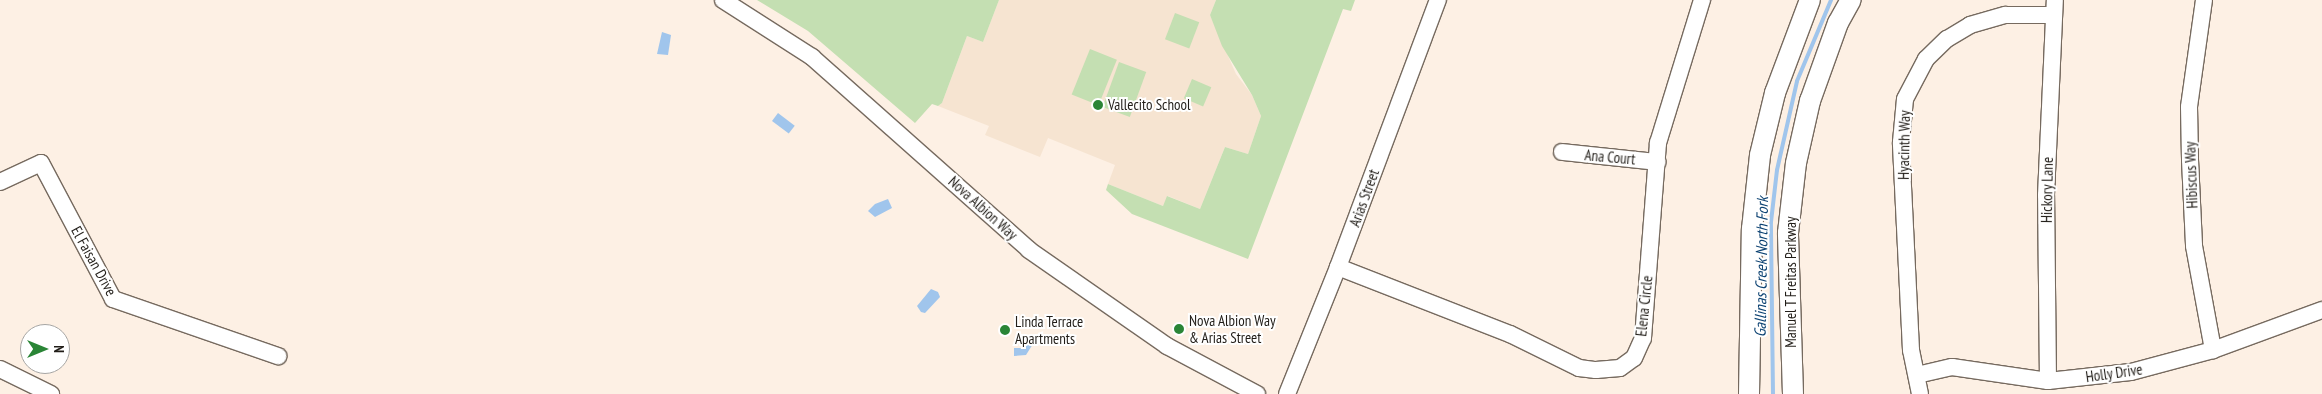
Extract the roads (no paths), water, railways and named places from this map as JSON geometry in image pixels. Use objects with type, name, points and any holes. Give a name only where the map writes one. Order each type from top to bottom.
[{"type":"main road","points":[[1749,394],[1752,229],[1760,155],[1775,93],[1810,0]]},
{"type":"main road","name":"Manuel T Freitas Parkway","points":[[1793,394],[1788,233],[1796,163],[1810,101],[1838,23],[1851,0]]},
{"type":"street","name":"Nova Albion Way","points":[[723,0],[812,57],[1030,250],[1167,346],[1257,394]]},
{"type":"street","name":"Arias Street","points":[[1287,394],[1338,267],[1438,0]]},
{"type":"street","name":"Elena Circle","points":[[1338,267],[1510,334],[1579,368],[1596,370],[1620,368],[1634,358],[1643,338],[1658,143],[1702,0]]},
{"type":"street","name":"Hibiscus Way","points":[[2204,0],[2189,107],[2190,160],[2194,246],[2213,350]]},
{"type":"street","name":"Hyacinth Way","points":[[1917,375],[1911,350],[1902,152],[1905,99],[1926,59],[1947,39],[1970,25],[2006,15],[2054,7]]},
{"type":"street","name":"Hickory Lane","points":[[2048,381],[2046,195],[2054,7]]},
{"type":"street","name":"Ana Court","points":[[1562,152],[1657,162]]},
{"type":"street","name":"El Faisan Drive","points":[[0,182],[41,163],[113,299],[278,356]]},
{"type":"street","name":"Holly Drive","points":[[1917,375],[1952,367],[2048,381],[2131,372],[2213,350],[2322,310]]},
{"type":"street","points":[[0,369],[51,394]]},
{"type":"street","points":[[1917,375],[1920,394]]},
{"type":"water","points":[[662,32],[671,35],[668,55],[657,54]]},
{"type":"water","points":[[778,113],[795,126],[789,134],[772,121]]},
{"type":"water","points":[[888,199],[892,208],[875,217],[868,211],[875,204]]},
{"type":"water","points":[[931,289],[938,292],[940,297],[925,313],[921,312],[917,306]]},
{"type":"water","points":[[1025,335],[1036,339],[1026,355],[1014,356],[1014,348],[1021,348]]},
{"type":"waterway","name":"Gallinas Creek North Fork","points":[[1773,394],[1771,222],[1777,170],[1797,81],[1831,0]]},
{"type":"place","name":"Vallecito School","points":[[1098,105]]},
{"type":"place","name":"Nova Albion Way & Arias Street","points":[[1179,329]]},
{"type":"place","name":"Linda Terrace Apartments","points":[[1005,330]]}]
